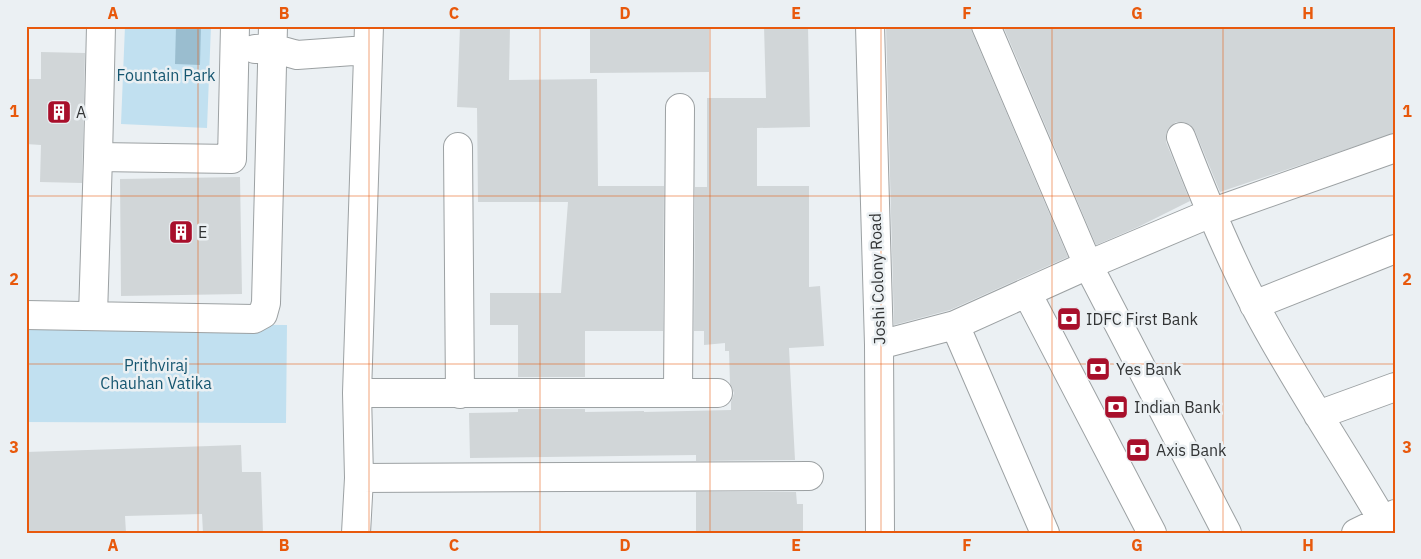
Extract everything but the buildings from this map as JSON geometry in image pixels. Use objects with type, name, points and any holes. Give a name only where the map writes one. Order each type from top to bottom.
[{"type":"street","points":[[92,315],[101,26]]},
{"type":"street","name":"Joshi Colony Road","points":[[870,26],[879,345],[880,533]]},
{"type":"street","points":[[986,26],[1088,265],[1226,533]]},
{"type":"street","points":[[98,157],[232,159],[234,38],[273,37],[297,55],[368,38],[357,393],[359,478],[356,533]]},
{"type":"street","points":[[26,315],[254,319],[263,314],[266,303],[273,37]]},
{"type":"street","points":[[678,393],[680,108]]},
{"type":"street","points":[[1181,137],[1211,213],[1254,305],[1318,415],[1389,522],[1356,533]]},
{"type":"street","points":[[458,147],[460,394]]},
{"type":"street","points":[[879,345],[954,325],[1211,213],[1395,148]]},
{"type":"street","points":[[1254,305],[1395,249]]},
{"type":"street","points":[[1026,293],[1152,533]]},
{"type":"street","points":[[954,325],[1045,533]]},
{"type":"street","points":[[1318,415],[1395,387]]},
{"type":"street","points":[[357,393],[718,393]]},
{"type":"street","points":[[359,478],[810,476]]},
{"type":"green space","name":"Fountain Park","points":[[125,26],[211,26],[207,128],[121,124]]},
{"type":"green space","name":"Prithviraj Chauhan Vatika","points":[[26,324],[287,325],[286,423],[26,422]]},
{"type":"shaded area","points":[[176,26],[201,26],[200,65],[175,64]]},
{"type":"place","name":"A","points":[[59,112]]},
{"type":"place","name":"E","points":[[181,232]]},
{"type":"place","name":"IDFC First Bank","points":[[1069,319]]},
{"type":"place","name":"Yes Bank","points":[[1098,369]]},
{"type":"place","name":"Indian Bank","points":[[1116,407]]},
{"type":"place","name":"Axis Bank","points":[[1138,450]]}]
